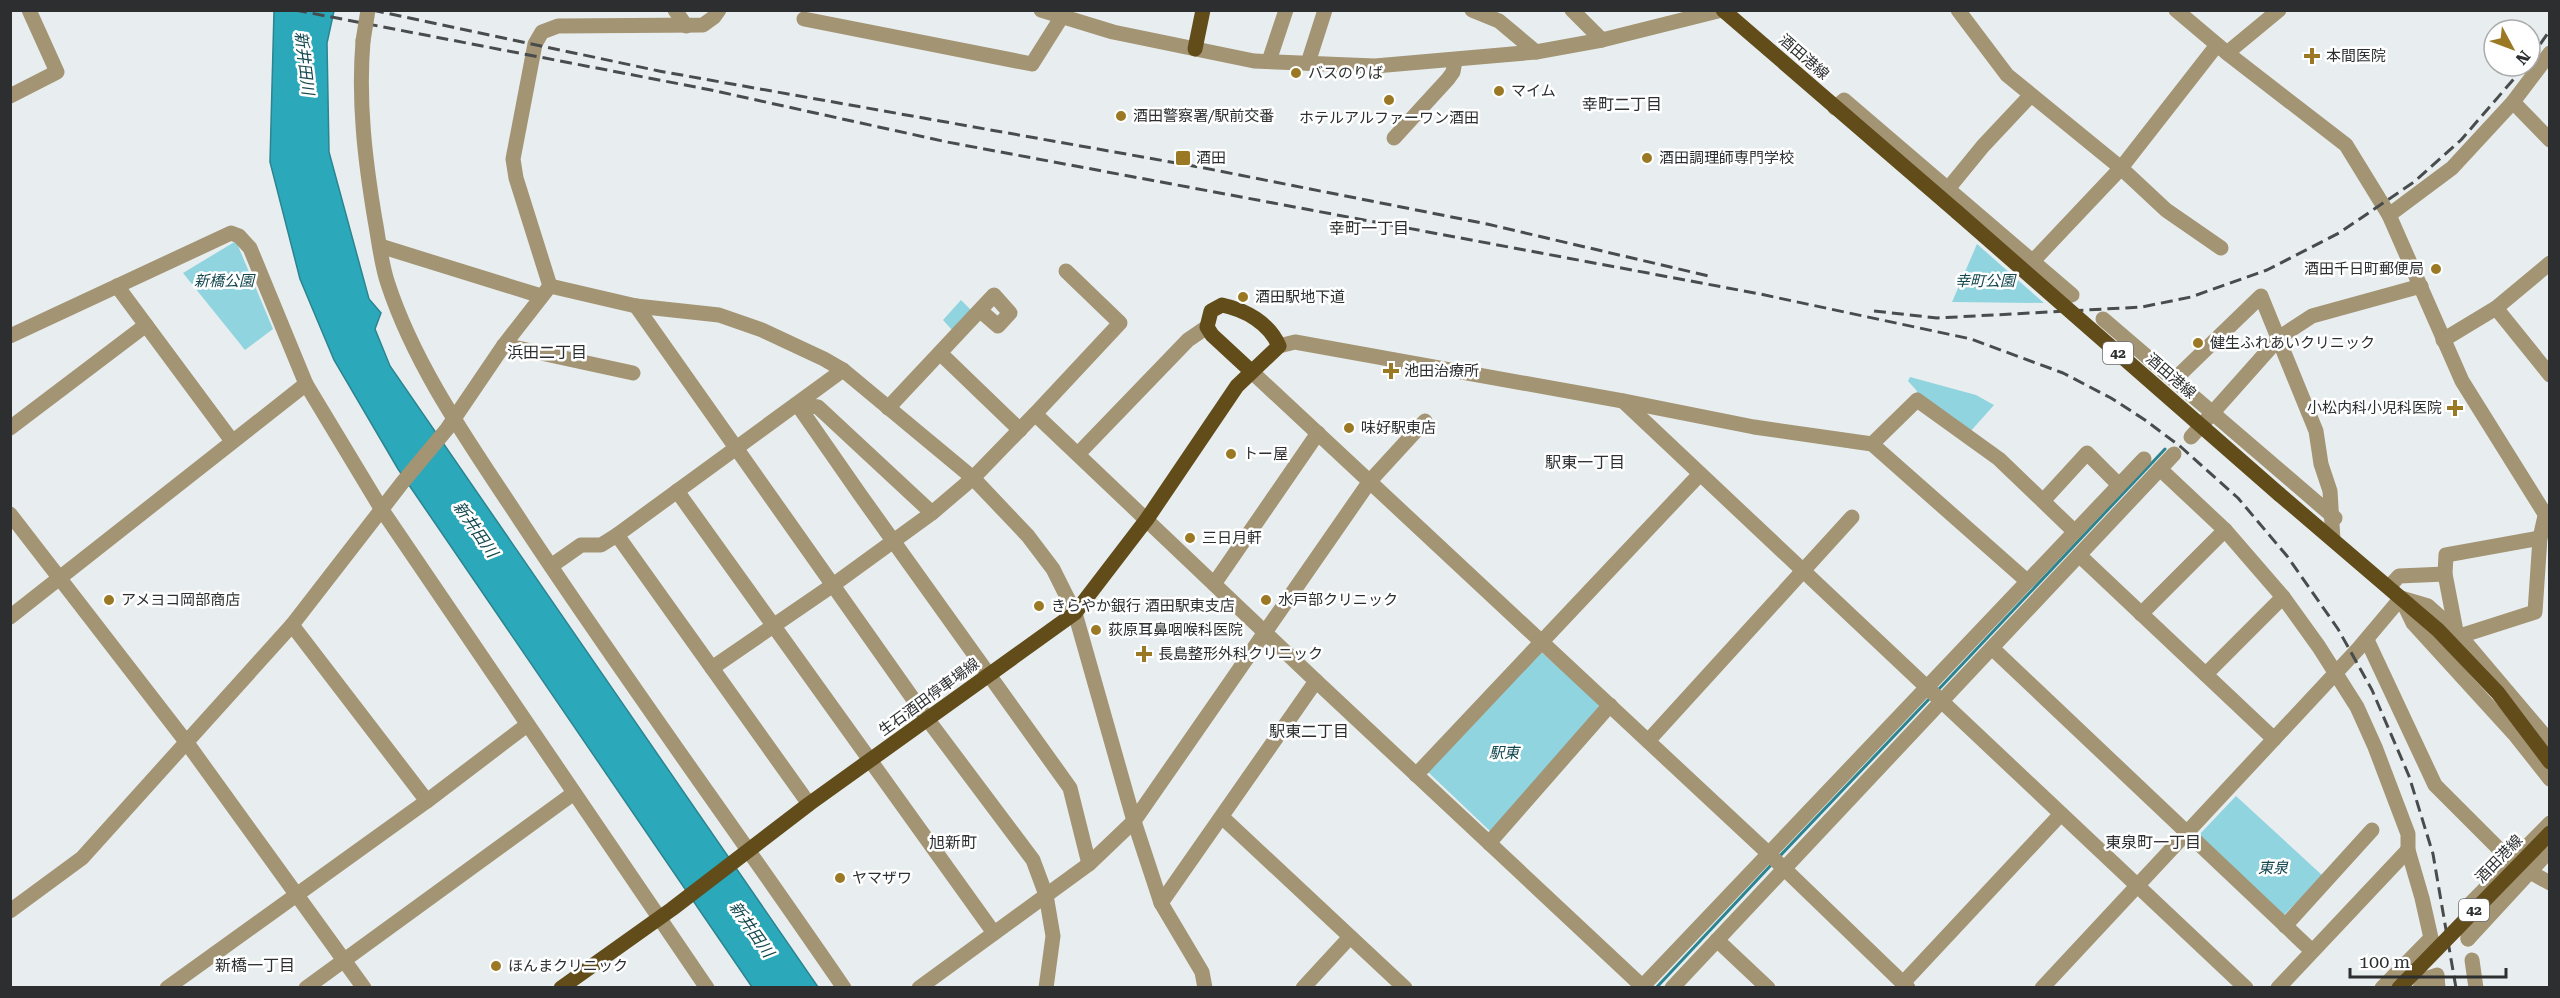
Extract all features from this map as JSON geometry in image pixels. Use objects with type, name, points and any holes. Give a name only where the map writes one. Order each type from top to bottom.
[{"type":"main road","points":[[1196,49],[1203,10]]},
{"type":"main road","name":"酒田港線","points":[[1723,10],[2438,630],[2498,693],[2550,762]]},
{"type":"main road","points":[[1252,372],[1212,335],[1207,327],[1211,311],[1222,305],[1239,308],[1254,317],[1275,336],[1280,346]]},
{"type":"main road","name":"生石酒田停車場線","points":[[561,987],[665,913],[809,804],[1075,613],[1147,519],[1237,386],[1280,346]]},
{"type":"main road","name":"酒田港線","points":[[2399,987],[2550,833]]},
{"type":"street","points":[[10,96],[57,72],[29,10]]},
{"type":"street","points":[[368,10],[360,75],[362,126],[387,283],[450,424],[551,566],[744,853],[844,987]]},
{"type":"street","points":[[675,10],[686,26]]},
{"type":"street","points":[[546,291],[514,168],[515,145],[535,44],[542,32],[558,26],[702,26],[714,17],[718,10]]},
{"type":"street","points":[[1041,10],[1061,14],[1113,32],[1254,61],[1375,66],[1455,61],[1536,52],[1602,40],[1723,10]]},
{"type":"street","points":[[1269,62],[1286,10]]},
{"type":"street","points":[[1308,63],[1325,10]]},
{"type":"street","points":[[1472,10],[1498,21],[1536,52]]},
{"type":"street","points":[[1572,10],[1602,40]]},
{"type":"street","points":[[1958,10],[2007,75],[2121,168],[2166,210],[2221,248]]},
{"type":"street","points":[[2176,10],[2222,49],[2346,145],[2389,215],[2443,340],[2474,400],[2548,517],[2540,538],[2535,612],[2458,634]]},
{"type":"street","points":[[2034,260],[2121,168],[2222,49],[2279,10]]},
{"type":"street","points":[[804,19],[1032,64],[1061,14]]},
{"type":"street","points":[[2389,215],[2452,168],[2513,102],[2550,53]]},
{"type":"street","points":[[1394,138],[1448,79],[1453,72],[1455,61]]},
{"type":"street","points":[[1947,190],[1983,146],[2031,95]]},
{"type":"street","points":[[1835,108],[1844,100],[1947,190],[2034,260],[2072,295]]},
{"type":"street","points":[[2513,102],[2550,140]]},
{"type":"street","points":[[10,336],[231,233],[239,236],[250,248],[306,384],[382,510],[574,794],[665,913],[707,987]]},
{"type":"street","points":[[380,246],[546,291],[636,306],[719,315],[762,330],[843,370],[973,478],[1028,536],[1053,569],[1075,613],[1134,822],[1161,903],[1199,966],[1205,987]]},
{"type":"street","points":[[2443,340],[2496,308],[2550,263]]},
{"type":"street","points":[[712,668],[833,585],[932,513],[973,478],[1120,323],[1066,271]]},
{"type":"street","points":[[117,286],[232,441]]},
{"type":"street","points":[[2192,437],[2280,337],[2312,316],[2421,286]]},
{"type":"street","points":[[11,908],[82,858],[292,625],[450,424],[504,345],[546,291]]},
{"type":"street","points":[[2175,380],[2261,296],[2280,337],[2316,431],[2321,464],[2336,519],[2333,540]]},
{"type":"street","points":[[636,306],[928,720],[1033,860],[1046,895],[1053,936],[1046,987]]},
{"type":"street","points":[[2496,308],[2550,375]]},
{"type":"street","points":[[888,408],[978,313]]},
{"type":"street","points":[[2103,319],[2336,519]]},
{"type":"street","points":[[10,428],[146,325]]},
{"type":"street","points":[[1078,454],[1188,340],[1207,327]]},
{"type":"street","points":[[1280,346],[1295,342],[1754,427],[1872,444],[2027,581]]},
{"type":"street","points":[[504,345],[633,373]]},
{"type":"street","points":[[940,353],[1020,430]]},
{"type":"street","points":[[551,566],[581,545],[601,545],[617,536],[843,370]]},
{"type":"street","points":[[1252,372],[1768,853],[1906,985],[2061,814]]},
{"type":"street","points":[[10,617],[306,384]]},
{"type":"street","points":[[1872,444],[1917,400],[2000,459],[2075,532]]},
{"type":"street","points":[[1623,401],[2246,987]]},
{"type":"street","points":[[797,404],[818,407],[932,513]]},
{"type":"street","points":[[797,404],[1070,788],[1089,864]]},
{"type":"street","points":[[1035,414],[1642,987],[2144,459]]},
{"type":"street","points":[[919,987],[1089,864],[1134,822],[1370,481],[1425,421]]},
{"type":"street","points":[[1214,584],[1318,433]]},
{"type":"street","points":[[2043,501],[2087,453],[2120,485]]},
{"type":"street","points":[[1672,987],[2174,454]]},
{"type":"street","points":[[2160,469],[2225,530],[2283,597],[2319,646],[2357,707],[2379,757],[2408,834],[2408,850],[2431,938],[2382,987]]},
{"type":"street","points":[[1416,775],[1700,474]]},
{"type":"street","points":[[677,491],[994,933]]},
{"type":"street","points":[[2100,505],[2114,518]]},
{"type":"street","points":[[10,514],[188,743],[364,987]]},
{"type":"street","points":[[1648,741],[1852,517]]},
{"type":"street","points":[[2141,614],[2225,530]]},
{"type":"street","points":[[617,536],[809,804]]},
{"type":"street","points":[[2458,634],[2445,574],[2446,555],[2540,538]]},
{"type":"street","points":[[2079,555],[2274,739]]},
{"type":"street","points":[[2389,587],[2399,576],[2445,574]]},
{"type":"street","points":[[2205,674],[2283,597]]},
{"type":"street","points":[[2401,598],[2428,606],[2458,634],[2550,742]]},
{"type":"street","points":[[2042,987],[2367,640],[2401,598]]},
{"type":"street","points":[[2401,598],[2413,623],[2516,736],[2550,779]]},
{"type":"street","points":[[292,625],[427,801]]},
{"type":"street","points":[[2367,640],[2435,785],[2512,862]]},
{"type":"street","points":[[1992,648],[2312,951]]},
{"type":"street","points":[[1161,903],[1316,681]]},
{"type":"street","points":[[1489,843],[1610,705]]},
{"type":"street","points":[[167,987],[427,801],[527,725]]},
{"type":"street","points":[[306,987],[574,794]]},
{"type":"street","points":[[1222,817],[1405,987]]},
{"type":"street","points":[[2550,823],[2468,906],[2468,939],[2550,850]]},
{"type":"street","points":[[2285,926],[2372,830]]},
{"type":"street","points":[[2278,987],[2408,850]]},
{"type":"street","points":[[2530,872],[2550,883]]},
{"type":"street","points":[[1303,987],[1350,937]]},
{"type":"street","points":[[1717,940],[1768,987]]},
{"type":"street","points":[[2420,950],[2429,984]]},
{"type":"street","points":[[2472,960],[2476,987]]},
{"type":"green space","name":"新橋公園","points":[[236,241],[273,329],[245,350],[183,273]]},
{"type":"green space","name":"幸町公園","points":[[1977,244],[2044,303],[1952,302]]},
{"type":"green space","points":[[961,300],[971,310],[952,330],[943,320]]},
{"type":"green space","points":[[1910,377],[1976,395],[1994,405],[1969,433],[1916,394],[1917,391],[1908,381]]},
{"type":"green space","name":"駅東","points":[[1541,652],[1602,706],[1491,832],[1428,772]]},
{"type":"green space","name":"東泉","points":[[2236,796],[2323,876],[2282,917],[2199,835]]},
{"type":"water","name":"新井田川","points":[[274,11],[334,11],[327,43],[329,152],[369,299],[381,313],[375,329],[390,366],[818,987],[752,987],[398,469],[334,360],[300,279],[270,162]]},
{"type":"waterway","points":[[1938,690],[2165,449]]},
{"type":"waterway","points":[[1779,857],[1931,697]]},
{"type":"waterway","points":[[1656,988],[1772,864]]},
{"type":"railway","points":[[295,10],[711,90],[947,142],[1760,294],[1971,339],[2063,373],[2111,398],[2145,420],[2181,447],[2238,498],[2287,556],[2338,629],[2372,690],[2409,776],[2433,854],[2456,988]]},
{"type":"railway","points":[[372,10],[659,71],[1199,167],[1487,224],[1713,277]]},
{"type":"railway","points":[[2542,42],[2550,30]]},
{"type":"railway","points":[[1874,311],[1937,318],[2142,307],[2191,297],[2267,270],[2339,233],[2414,182],[2461,140],[2515,78]]},
{"type":"place","name":"本間医院","points":[[2312,56]]},
{"type":"place","name":"バスのりば","points":[[1296,73]]},
{"type":"place","name":"マイム","points":[[1499,91]]},
{"type":"place","name":"ホテルアルファーワン酒田","points":[[1389,100]]},
{"type":"place","name":"酒田警察署/駅前交番","points":[[1121,116]]},
{"type":"place","name":"酒田","points":[[1183,158]]},
{"type":"place","name":"酒田調理師専門学校","points":[[1647,158]]},
{"type":"place","name":"酒田千日町郵便局","points":[[2436,269]]},
{"type":"place","name":"酒田駅地下道","points":[[1243,297]]},
{"type":"place","name":"健生ふれあいクリニック","points":[[2198,343]]},
{"type":"place","name":"池田治療所","points":[[1391,371]]},
{"type":"place","name":"小松内科小児科医院","points":[[2455,408]]},
{"type":"place","name":"味好駅東店","points":[[1349,428]]},
{"type":"place","name":"トー屋","points":[[1231,454]]},
{"type":"place","name":"三日月軒","points":[[1190,538]]},
{"type":"place","name":"アメヨコ岡部商店","points":[[109,600]]},
{"type":"place","name":"水戸部クリニック","points":[[1266,600]]},
{"type":"place","name":"きらやか銀行 酒田駅東支店","points":[[1039,606]]},
{"type":"place","name":"荻原耳鼻咽喉科医院","points":[[1096,630]]},
{"type":"place","name":"長島整形外科クリニック","points":[[1144,654]]},
{"type":"place","name":"ヤマザワ","points":[[840,878]]},
{"type":"place","name":"ほんまクリニック","points":[[496,966]]},
{"type":"district","name":"幸町二丁目","points":[[1622,104]]},
{"type":"district","name":"幸町一丁目","points":[[1369,228]]},
{"type":"district","name":"浜田二丁目","points":[[547,352]]},
{"type":"district","name":"駅東一丁目","points":[[1585,462]]},
{"type":"district","name":"駅東二丁目","points":[[1309,731]]},
{"type":"district","name":"旭新町","points":[[953,842]]},
{"type":"district","name":"東泉町一丁目","points":[[2153,842]]},
{"type":"district","name":"新橋一丁目","points":[[255,965]]}]
